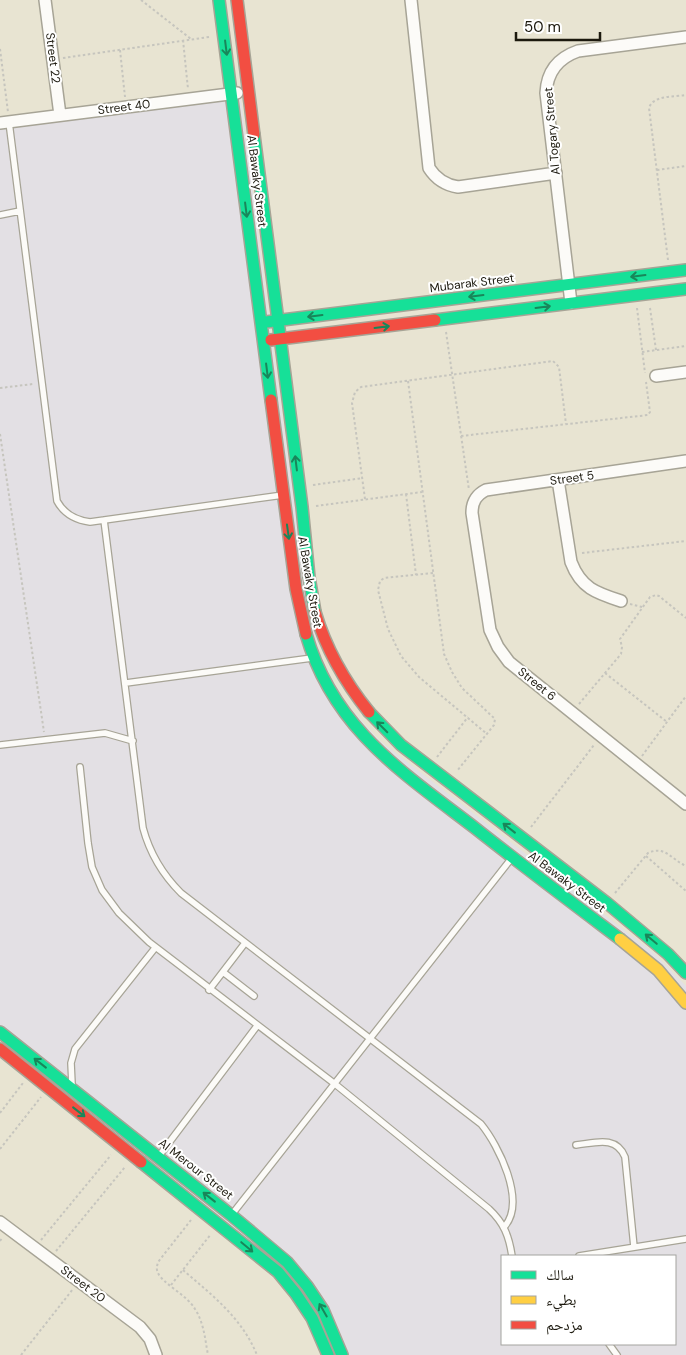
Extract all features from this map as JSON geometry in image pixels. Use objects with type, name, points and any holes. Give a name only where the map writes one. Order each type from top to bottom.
[{"type":"street","name":"Street 22","points":[[46,0],[60,115]]},
{"type":"street","name":"Al Bawaky Street","points":[[219,0],[283,495],[301,617],[313,658],[333,697],[368,742],[389,761],[512,858],[641,955],[663,975],[686,1003]]},
{"type":"street","name":"Al Bawaky Street","points":[[237,0],[302,508],[310,588],[321,631],[335,664],[358,701],[382,728],[429,767],[607,903],[668,954],[686,973]]},
{"type":"street","points":[[411,0],[432,173],[441,182],[458,187],[556,173]]},
{"type":"street","name":"Al Togary Street","points":[[571,304],[546,93],[549,77],[557,63],[570,53],[686,37]]},
{"type":"street","name":"Street 40","points":[[5,122],[249,92]]},
{"type":"street","name":"Mubarak Street","points":[[261,323],[686,270]]},
{"type":"street","points":[[264,341],[686,290]]},
{"type":"street","points":[[656,376],[686,372]]},
{"type":"street","name":"Street 5","points":[[472,512],[476,498],[486,490],[686,461]]},
{"type":"street","points":[[558,480],[573,569],[587,586],[600,595],[621,601]]},
{"type":"street","name":"Street 6","points":[[472,512],[490,630],[509,662],[686,804]]},
{"type":"street","name":"Al Merour Street","points":[[0,1032],[231,1215],[287,1262],[307,1286],[326,1317],[342,1355]]},
{"type":"street","points":[[0,1049],[278,1272],[312,1318],[328,1355]]},
{"type":"street","points":[[48,1088],[56,1076]]},
{"type":"street","points":[[221,1225],[231,1215]]},
{"type":"street","name":"Street 20","points":[[0,1222],[140,1327],[150,1339],[156,1355]]},
{"type":"lane","points":[[5,122],[20,211],[57,501],[64,511],[75,518],[90,522],[283,495]]},
{"type":"lane","points":[[0,215],[20,211]]},
{"type":"lane","points":[[104,520],[143,828],[146,840],[157,864],[181,893],[472,1117],[488,1132],[503,1161],[512,1201],[512,1212],[505,1226]]},
{"type":"lane","points":[[126,683],[313,658]]},
{"type":"lane","points":[[0,745],[105,733],[133,741]]},
{"type":"lane","points":[[80,767],[89,855],[97,879],[114,908],[155,948],[335,1084],[489,1209],[505,1226],[510,1239],[512,1255]]},
{"type":"lane","points":[[231,1215],[512,858]]},
{"type":"lane","points":[[209,990],[245,943]]},
{"type":"lane","points":[[72,1089],[71,1063],[75,1050],[155,948]]},
{"type":"lane","points":[[223,972],[254,996]]},
{"type":"lane","points":[[158,1157],[257,1026]]},
{"type":"lane","points":[[576,1145],[604,1141],[616,1144],[623,1152],[626,1163],[634,1247]]},
{"type":"lane","points":[[585,1255],[686,1239]]},
{"type":"path","points":[[141,0],[191,39]]},
{"type":"path","points":[[53,59],[224,35]]},
{"type":"path","points":[[183,40],[189,99]]},
{"type":"path","points":[[0,49],[5,122]]},
{"type":"path","points":[[120,49],[126,107]]},
{"type":"path","points":[[669,272],[650,104],[654,100],[686,95]]},
{"type":"path","points":[[657,170],[686,166]]},
{"type":"path","points":[[648,294],[656,350]]},
{"type":"path","points":[[461,436],[649,414],[635,296]]},
{"type":"path","points":[[444,319],[469,494]]},
{"type":"path","points":[[642,352],[686,346]]},
{"type":"path","points":[[365,499],[352,403],[353,396],[362,387],[553,361],[558,367],[566,424]]},
{"type":"path","points":[[408,381],[444,654],[462,688],[494,716],[495,722],[449,782]]},
{"type":"path","points":[[0,388],[43,383]]},
{"type":"path","points":[[0,434],[45,739]]},
{"type":"path","points":[[299,487],[362,478]]},
{"type":"path","points":[[302,508],[422,492]]},
{"type":"path","points":[[406,494],[416,575]]},
{"type":"path","points":[[570,554],[686,541]]},
{"type":"path","points":[[433,573],[384,578],[379,583],[378,590],[392,638],[401,656],[412,671],[487,734]]},
{"type":"path","points":[[572,712],[621,654],[620,639],[650,596],[659,596],[686,618]]},
{"type":"path","points":[[605,673],[667,722]]},
{"type":"path","points":[[636,764],[686,696]]},
{"type":"path","points":[[429,767],[468,717]]},
{"type":"path","points":[[522,838],[601,736]]},
{"type":"path","points":[[607,903],[648,853],[656,850],[665,851],[686,866]]},
{"type":"path","points":[[646,856],[686,891]]},
{"type":"path","points":[[0,1113],[31,1074]]},
{"type":"path","points":[[0,1149],[48,1088]]},
{"type":"path","points":[[34,1248],[120,1144]]},
{"type":"path","points":[[50,1259],[134,1156]]},
{"type":"path","points":[[200,1209],[158,1262],[158,1273],[186,1297],[196,1311],[203,1326],[208,1355]]},
{"type":"path","points":[[171,1285],[221,1225]]},
{"type":"path","points":[[183,1270],[228,1310],[250,1339],[257,1355]]},
{"type":"path","points":[[21,1355],[78,1281]]},
{"type":"shaded area","points":[[241,99],[307,595],[319,651],[332,679],[348,705],[379,740],[655,954],[686,986],[686,1355],[337,1355],[313,1305],[0,1039],[0,128]]},
{"type":"traffic: fast","points":[[219,0],[271,400]]},
{"type":"traffic: fast","points":[[254,135],[302,507],[309,577],[315,612]]},
{"type":"traffic: fast","points":[[266,322],[686,270]]},
{"type":"traffic: fast","points":[[435,320],[686,289]]},
{"type":"traffic: fast","points":[[306,634],[318,667],[334,696],[352,722],[373,745],[422,787],[620,939]]},
{"type":"traffic: fast","points":[[369,712],[401,745],[607,903],[668,954],[686,973]]},
{"type":"traffic: fast","points":[[0,1032],[231,1215],[287,1262],[307,1286],[323,1310],[342,1355]]},
{"type":"traffic: fast","points":[[141,1162],[278,1272],[312,1318],[328,1355]]},
{"type":"traffic: slow","points":[[620,939],[658,970],[686,1003]]},
{"type":"traffic: jam","points":[[237,0],[254,135]]},
{"type":"traffic: jam","points":[[271,340],[435,320]]},
{"type":"traffic: jam","points":[[271,400],[296,589],[306,634]]},
{"type":"traffic: jam","points":[[315,612],[319,626],[337,664],[369,712]]},
{"type":"traffic: jam","points":[[0,1049],[141,1162]]}]
